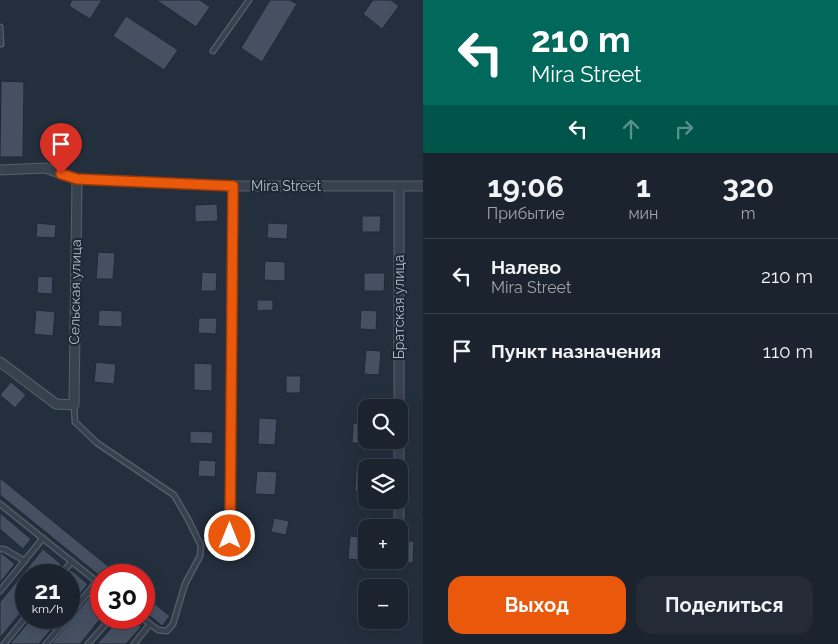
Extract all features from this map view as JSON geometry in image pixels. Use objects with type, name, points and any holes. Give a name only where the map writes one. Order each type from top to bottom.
[{"type":"street","name":"Mira Street","points":[[0,170],[45,168],[77,179],[233,186],[423,186]]},
{"type":"street","name":"Сельская улица","points":[[74,405],[77,179]]},
{"type":"street","points":[[230,536],[233,186]]},
{"type":"street","name":"Братская улица","points":[[399,187],[399,399]]},
{"type":"street","points":[[0,362],[56,404],[74,405]]},
{"type":"street","points":[[398,509],[398,517]]},
{"type":"lane","points":[[213,52],[249,0]]},
{"type":"lane","points":[[0,27],[1,44]]},
{"type":"lane","points":[[74,405],[74,422],[97,443],[174,495],[201,546],[200,556],[185,584],[173,624],[167,631],[155,628]]},
{"type":"lane","points":[[0,504],[90,576]]},
{"type":"lane","points":[[0,591],[43,538]]},
{"type":"lane","points":[[0,549],[25,561]]},
{"type":"lane","points":[[80,604],[90,593]]},
{"type":"lane","points":[[4,644],[16,629]]},
{"type":"lane","points":[[46,644],[58,629]]},
{"type":"lane","points":[[88,644],[101,629]]},
{"type":"lane","points":[[134,644],[146,629]]},
{"type":"building","points":[[72,0],[102,0],[90,19],[69,6]]},
{"type":"building","points":[[156,0],[200,0],[210,7],[196,27]]},
{"type":"building","points":[[270,0],[290,0],[297,4],[262,62],[241,48]]},
{"type":"building","points":[[373,0],[391,0],[399,6],[382,29],[363,14]]},
{"type":"building","points":[[126,16],[178,50],[164,70],[113,36]]},
{"type":"building","points":[[1,81],[24,82],[23,157],[0,157]]},
{"type":"building","points":[[217,204],[218,221],[195,222],[195,205]]},
{"type":"building","points":[[362,216],[381,216],[380,232],[362,232]]},
{"type":"building","points":[[37,223],[56,225],[55,238],[36,237]]},
{"type":"building","points":[[268,223],[288,224],[287,239],[267,238]]},
{"type":"building","points":[[98,252],[115,253],[113,279],[96,279]]},
{"type":"building","points":[[265,261],[285,262],[285,281],[264,280]]},
{"type":"building","points":[[202,272],[217,273],[216,291],[201,291]]},
{"type":"building","points":[[364,273],[385,273],[384,291],[364,291]]},
{"type":"building","points":[[38,276],[53,277],[52,294],[37,293]]},
{"type":"building","points":[[257,300],[273,300],[273,310],[257,311]]},
{"type":"building","points":[[36,310],[55,312],[53,336],[34,334]]},
{"type":"building","points":[[99,310],[122,311],[122,327],[98,326]]},
{"type":"building","points":[[361,310],[377,311],[376,330],[360,329]]},
{"type":"building","points":[[199,318],[217,318],[216,334],[198,333]]},
{"type":"building","points":[[366,350],[381,351],[379,375],[364,374]]},
{"type":"building","points":[[96,362],[116,364],[114,384],[94,382]]},
{"type":"building","points":[[194,363],[212,364],[212,391],[194,390]]},
{"type":"building","points":[[286,376],[301,376],[300,393],[286,393]]},
{"type":"building","points":[[11,382],[26,395],[15,408],[0,395]]},
{"type":"building","points":[[259,418],[277,419],[275,445],[258,444]]},
{"type":"building","points":[[353,423],[358,423],[358,443],[352,443]]},
{"type":"building","points":[[190,431],[213,432],[212,444],[190,443]]},
{"type":"building","points":[[199,460],[216,461],[215,477],[198,476]]},
{"type":"building","points":[[356,470],[358,470],[358,491],[355,491]]},
{"type":"building","points":[[257,471],[277,472],[275,495],[255,494]]},
{"type":"building","points":[[0,478],[106,564],[90,564],[90,568],[0,495]]},
{"type":"building","points":[[0,513],[31,539],[23,549],[0,531]]},
{"type":"building","points":[[274,518],[289,521],[286,535],[271,532]]},
{"type":"building","points":[[350,536],[358,537],[358,560],[348,559]]},
{"type":"building","points":[[408,541],[414,541],[413,563],[408,563]]},
{"type":"building","points":[[43,549],[61,564],[31,564]]},
{"type":"building","points":[[0,552],[15,564],[0,583]]},
{"type":"building","points":[[80,577],[88,584],[80,594]]},
{"type":"building","points":[[15,584],[15,620],[0,638],[0,602]]},
{"type":"building","points":[[90,596],[90,629],[92,629],[80,644],[51,644],[63,629],[80,629],[80,609]]},
{"type":"building","points":[[155,604],[170,616],[162,626],[155,620]]},
{"type":"building","points":[[23,629],[52,629],[39,644],[10,644]]},
{"type":"building","points":[[110,629],[139,629],[126,644],[97,644]]},
{"type":"route","points":[[61,174],[77,179],[233,186],[230,536]]}]
